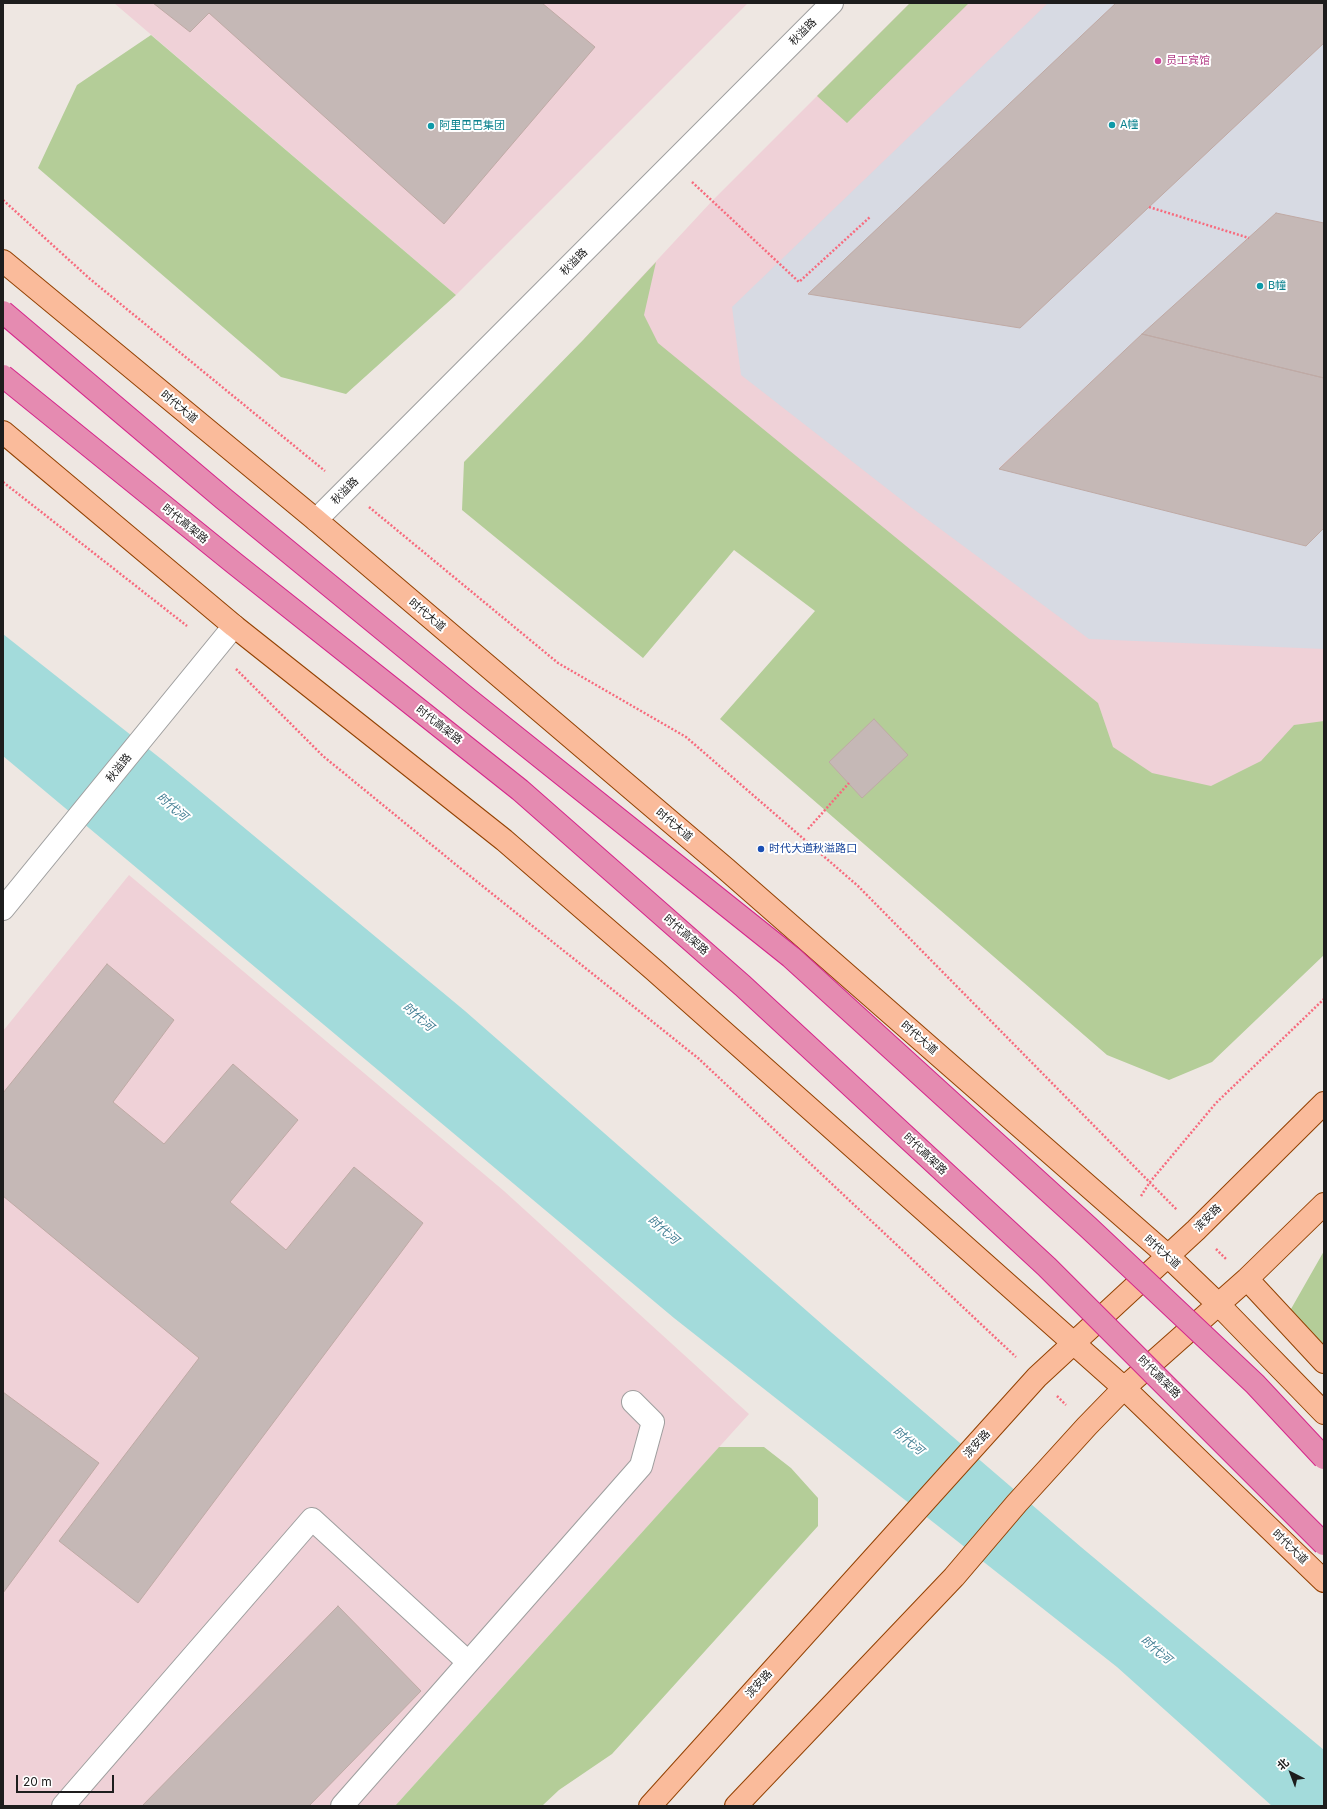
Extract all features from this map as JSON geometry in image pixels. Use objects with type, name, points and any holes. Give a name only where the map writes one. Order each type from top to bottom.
[{"type":"highway","points":[[3,312],[230,504],[475,704],[791,956],[1094,1232],[1254,1384],[1324,1458]]},
{"type":"highway","name":"时代高架路","points":[[3,376],[234,563],[520,790],[743,986],[1047,1267],[1324,1544]]},
{"type":"main road","name":"时代大道","points":[[3,261],[316,520],[726,869],[1168,1256],[1219,1304],[1324,1413]]},
{"type":"main road","name":"时代大道","points":[[3,432],[234,626],[504,840],[654,970],[1124,1388],[1324,1581]]},
{"type":"main road","name":"滨安路","points":[[650,1806],[898,1529],[1037,1377],[1196,1230],[1324,1103]]},
{"type":"main road","points":[[736,1806],[954,1577],[1017,1502],[1124,1388],[1247,1279],[1324,1204]]},
{"type":"main road","points":[[1247,1279],[1324,1362]]},
{"type":"street","name":"秋溢路","points":[[316,520],[832,3]]},
{"type":"street","name":"秋溢路","points":[[7,905],[234,626]]},
{"type":"street","points":[[342,1806],[641,1466],[653,1422],[633,1402]]},
{"type":"street","points":[[63,1806],[312,1519],[468,1662]]},
{"type":"path","points":[[672,164],[799,282],[870,217]]},
{"type":"path","points":[[3,200],[90,279],[558,664],[686,737],[858,886],[1196,1230],[1247,1279]]},
{"type":"path","points":[[1150,206],[1249,238]]},
{"type":"path","points":[[3,482],[216,649],[323,756],[460,868],[698,1058],[1037,1377],[1087,1426]]},
{"type":"path","points":[[808,829],[849,783]]},
{"type":"path","points":[[1127,1221],[1150,1182],[1216,1103],[1324,999]]},
{"type":"shaded area","points":[[114,3],[748,3],[456,295]]},
{"type":"shaded area","points":[[910,3],[1324,3],[1324,826],[1226,922],[584,339],[712,201]]},
{"type":"shaded area","points":[[1048,3],[1116,3],[809,294],[1020,328],[1324,43],[1324,223],[1276,213],[1142,334],[999,468],[1306,546],[1324,528],[1324,649],[1089,639],[912,508],[741,375],[732,307]]},
{"type":"shaded area","points":[[129,875],[504,1191],[749,1414],[395,1806],[3,1806],[3,1031]]},
{"type":"green space","points":[[910,3],[969,3],[847,123],[817,96]]},
{"type":"green space","points":[[151,35],[456,295],[346,394],[281,377],[38,168],[77,85]]},
{"type":"green space","points":[[656,262],[644,315],[658,343],[1098,703],[1113,747],[1152,773],[1211,786],[1261,761],[1294,725],[1324,721],[1324,955],[1212,1062],[1169,1080],[1107,1055],[720,719],[815,611],[734,550],[643,658],[462,510],[464,462],[584,339]]},
{"type":"green space","points":[[1324,1251],[1324,1350],[1287,1316]]},
{"type":"green space","points":[[719,1447],[764,1447],[791,1468],[818,1498],[818,1526],[612,1754],[559,1790],[542,1806],[395,1806]]},
{"type":"water","name":"时代河","points":[[3,634],[165,762],[465,1011],[832,1333],[1081,1547],[1324,1750],[1324,1806],[1272,1806],[1117,1667],[674,1318],[3,756]]},
{"type":"building","name":"阿里巴巴集团","points":[[153,3],[542,3],[595,47],[444,224],[209,13],[190,32]]},
{"type":"building","name":"A幢","points":[[1116,3],[1324,3],[1324,43],[1020,328],[808,294]]},
{"type":"building","name":"B幢","points":[[1276,213],[1324,223],[1324,378],[1142,334]]},
{"type":"building","points":[[1142,334],[1324,378],[1324,528],[1306,546],[999,469]]},
{"type":"building","points":[[874,719],[908,755],[862,798],[829,762]]},
{"type":"building","points":[[107,964],[174,1020],[113,1102],[164,1144],[233,1064],[298,1120],[230,1202],[286,1250],[354,1167],[423,1223],[138,1603],[59,1541],[199,1358],[3,1196],[3,1093]]},
{"type":"building","points":[[3,1392],[99,1463],[3,1593]]},
{"type":"building","points":[[338,1606],[421,1691],[309,1806],[142,1806]]},
{"type":"place","name":"员工宾馆","points":[[1158,61]]},
{"type":"place","name":"A幢","points":[[1112,125]]},
{"type":"place","name":"阿里巴巴集团","points":[[431,126]]},
{"type":"place","name":"B幢","points":[[1260,286]]},
{"type":"place","name":"时代大道秋溢路口","points":[[761,849]]}]
